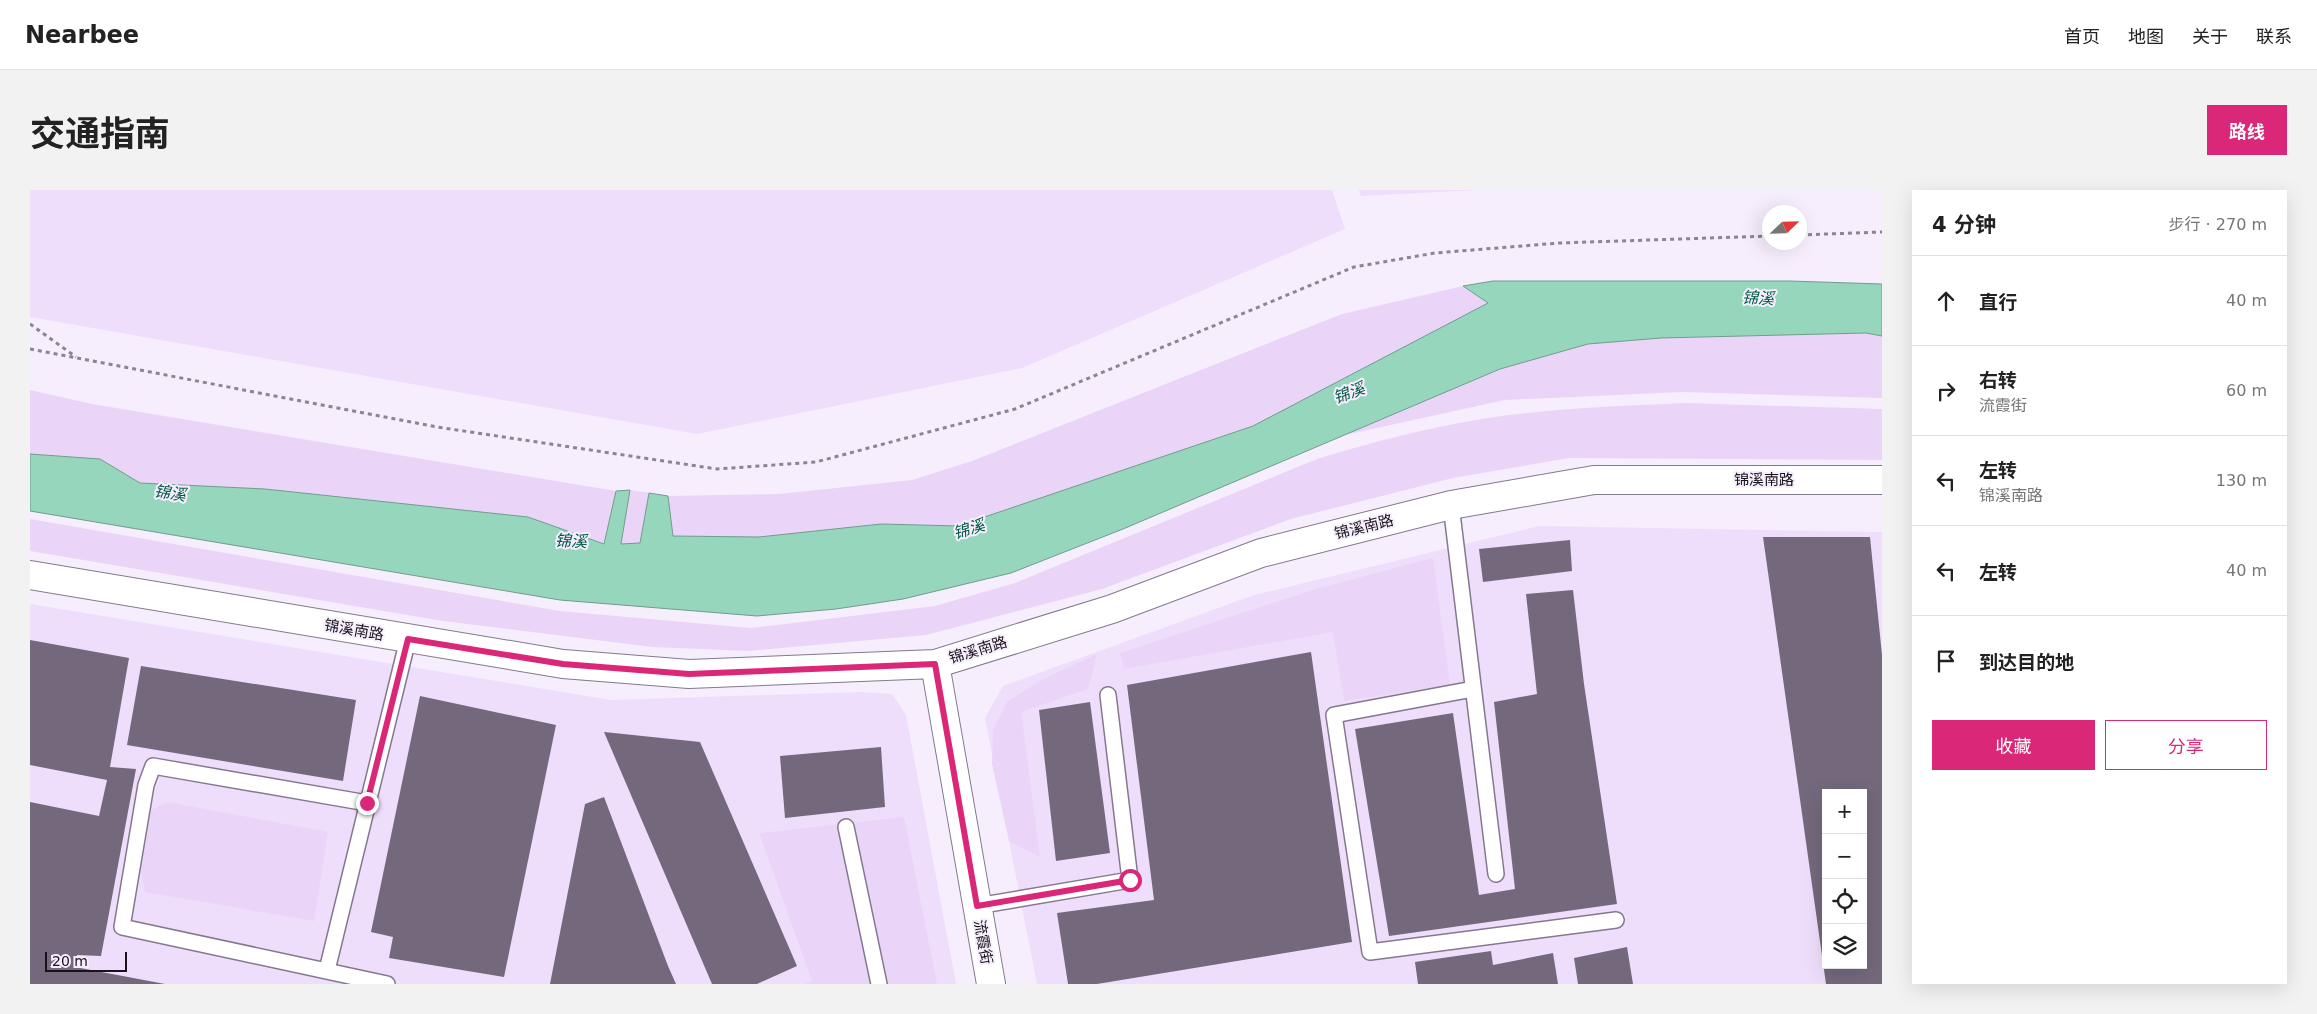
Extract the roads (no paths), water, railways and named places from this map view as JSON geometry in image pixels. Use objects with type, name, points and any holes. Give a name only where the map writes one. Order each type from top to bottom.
[{"type":"street","name":"锦溪南路","points":[[30,575],[563,664],[689,674],[935,664],[1112,609],[1261,553],[1451,505],[1594,480],[1882,480]]},
{"type":"street","name":"流霞街","points":[[935,664],[991,984]]},
{"type":"lane","points":[[1451,505],[1496,874]]},
{"type":"lane","points":[[326,970],[408,639]]},
{"type":"lane","points":[[1473,688],[1334,715],[1370,952],[1616,920]]},
{"type":"lane","points":[[977,906],[1130,880],[1108,694]]},
{"type":"lane","points":[[367,803],[153,766],[146,785],[122,927],[387,984]]},
{"type":"lane","points":[[846,827],[879,984]]},
{"type":"water","name":"锦溪","points":[[1493,281],[1789,281],[1882,284],[1882,336],[1866,333],[1661,338],[1588,344],[1500,369],[1123,529],[1011,573],[903,599],[836,609],[757,616],[560,600],[30,511],[30,454],[100,459],[140,483],[265,489],[528,517],[604,544],[616,491],[630,490],[621,544],[640,543],[649,493],[668,496],[673,536],[759,537],[881,524],[958,526],[1253,426],[1488,303],[1463,286]]}]
